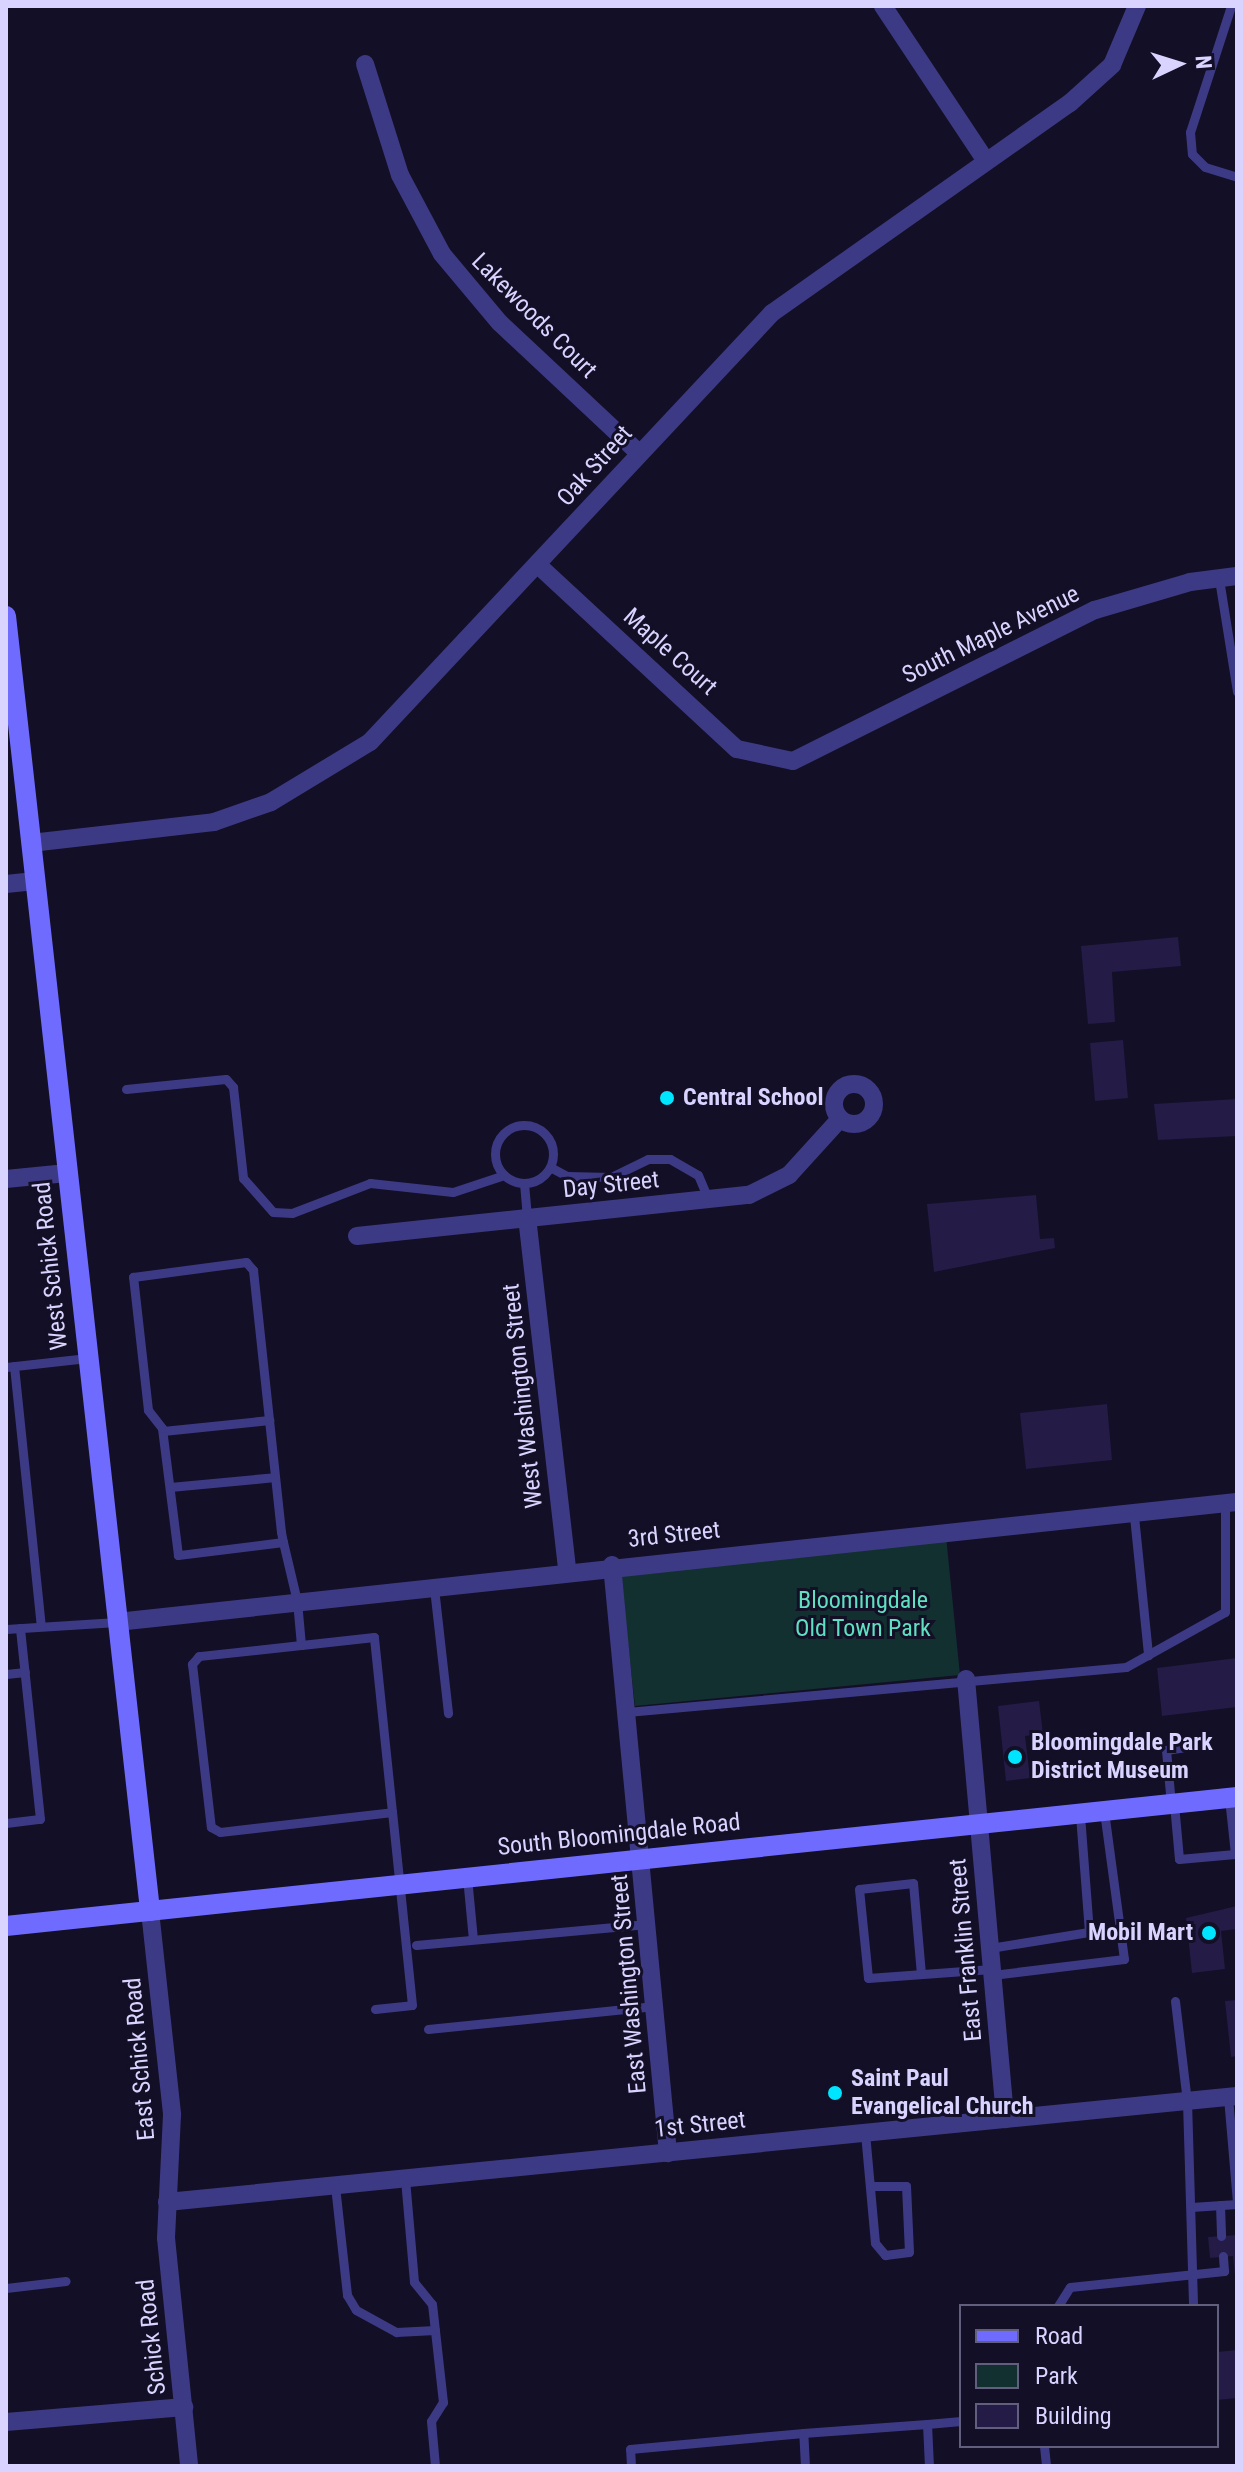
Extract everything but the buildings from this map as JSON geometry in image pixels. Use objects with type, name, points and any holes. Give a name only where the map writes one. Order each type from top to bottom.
[{"type":"street","points":[[883,6],[986,161]]},
{"type":"street","name":"Oak Street","points":[[31,843],[214,822],[320,777],[410,706],[639,453],[772,313],[986,161],[1112,65],[1137,6]]},
{"type":"street","name":"Lakewoods Court","points":[[365,64],[400,175],[442,254],[500,323],[639,453]]},
{"type":"street","name":"Maple Court","points":[[538,565],[737,749],[776,760]]},
{"type":"street","name":"South Maple Avenue","points":[[776,760],[823,750],[1095,610],[1228,577]]},
{"type":"street","name":"West Schick Road","points":[[6,616],[150,1911]]},
{"type":"street","points":[[6,884],[35,881]]},
{"type":"street","name":"Day Street","points":[[357,1236],[708,1199],[772,1186],[840,1119]]},
{"type":"street","points":[[6,1179],[67,1173]]},
{"type":"street","name":"West Washington Street","points":[[527,1217],[567,1569]]},
{"type":"street","name":"3rd Street","points":[[117,1622],[567,1569],[1134,1516],[1231,1502]]},
{"type":"street","points":[[612,1565],[642,1859]]},
{"type":"street","name":"East Franklin Street","points":[[966,1679],[1005,2119]]},
{"type":"street","name":"South Bloomingdale Road","points":[[6,1926],[1233,1797]]},
{"type":"street","name":"East Washington Street","points":[[642,1859],[668,2153]]},
{"type":"street","name":"East Schick Road","points":[[150,1911],[172,2115],[167,2202]]},
{"type":"street","name":"1st Street","points":[[167,2202],[1233,2096]]},
{"type":"street","name":"Schick Road","points":[[167,2202],[189,2466]]},
{"type":"street","points":[[6,2422],[184,2407]]},
{"type":"lane","points":[[1231,6],[1190,132],[1192,154],[1205,167],[1237,177]]},
{"type":"lane","points":[[1228,577],[1237,692]]},
{"type":"lane","points":[[126,1089],[226,1079],[233,1087],[243,1178],[273,1212],[292,1213],[370,1183],[453,1192],[504,1175],[524,1183]]},
{"type":"lane","points":[[504,1175],[496,1146],[515,1127],[542,1131],[552,1148],[550,1167]]},
{"type":"lane","points":[[550,1167],[567,1176],[611,1177],[648,1159],[670,1159],[698,1175],[708,1199]]},
{"type":"lane","points":[[524,1183],[550,1167]]},
{"type":"lane","points":[[524,1183],[527,1217]]},
{"type":"lane","points":[[283,1542],[178,1555],[163,1431],[148,1410],[133,1277],[246,1262],[253,1270],[283,1542],[297,1601],[301,1645]]},
{"type":"lane","points":[[41,1626],[10,1366],[88,1358]]},
{"type":"lane","points":[[163,1431],[269,1420]]},
{"type":"lane","points":[[170,1487],[275,1477]]},
{"type":"lane","points":[[627,1712],[966,1679],[1126,1667],[1225,1612],[1231,1502]]},
{"type":"lane","points":[[1134,1516],[1148,1655]]},
{"type":"lane","points":[[433,1585],[448,1713]]},
{"type":"lane","points":[[6,1629],[117,1622]]},
{"type":"lane","points":[[6,1823],[40,1819],[20,1628]]},
{"type":"lane","points":[[375,2009],[412,2005],[374,1637],[199,1656],[192,1664],[211,1827],[220,1832],[392,1812]]},
{"type":"lane","points":[[6,1674],[25,1672]]},
{"type":"lane","points":[[1206,1744],[1166,1750],[1179,1859],[1236,1856],[1233,1797]]},
{"type":"lane","points":[[921,1974],[913,1883],[859,1889],[868,1978],[992,1972],[1124,1959],[1104,1812]]},
{"type":"lane","points":[[990,1948],[1089,1932],[1080,1814]]},
{"type":"lane","points":[[467,1877],[473,1939]]},
{"type":"lane","points":[[416,1945],[648,1923]]},
{"type":"lane","points":[[1175,2001],[1187,2101],[1193,2304]]},
{"type":"lane","points":[[428,2029],[655,2006]]},
{"type":"lane","points":[[1191,2207],[1237,2204],[1233,2096]]},
{"type":"lane","points":[[865,2133],[875,2243],[885,2255],[909,2252],[906,2186],[870,2186]]},
{"type":"lane","points":[[405,2179],[414,2282],[432,2304],[443,2402],[431,2421],[435,2466]]},
{"type":"lane","points":[[335,2186],[347,2295],[356,2310],[396,2332],[435,2330]]},
{"type":"lane","points":[[1220,2205],[1221,2236]]},
{"type":"lane","points":[[1059,2304],[1070,2287],[1224,2271],[1223,2256]]},
{"type":"lane","points":[[6,2288],[66,2281]]},
{"type":"lane","points":[[631,2466],[630,2449],[959,2421]]},
{"type":"lane","points":[[927,2424],[929,2466]]},
{"type":"lane","points":[[803,2433],[805,2466]]},
{"type":"green space","name":"Bloomingdale Old Town Park","points":[[946,1536],[960,1675],[635,1706],[620,1570]]},
{"type":"place","name":"Central School","points":[[667,1098]]},
{"type":"place","name":"Bloomingdale Park District Museum","points":[[1015,1757]]},
{"type":"place","name":"Mobil Mart","points":[[1209,1933]]},
{"type":"place","name":"Saint Paul Evangelical Church","points":[[835,2093]]}]
